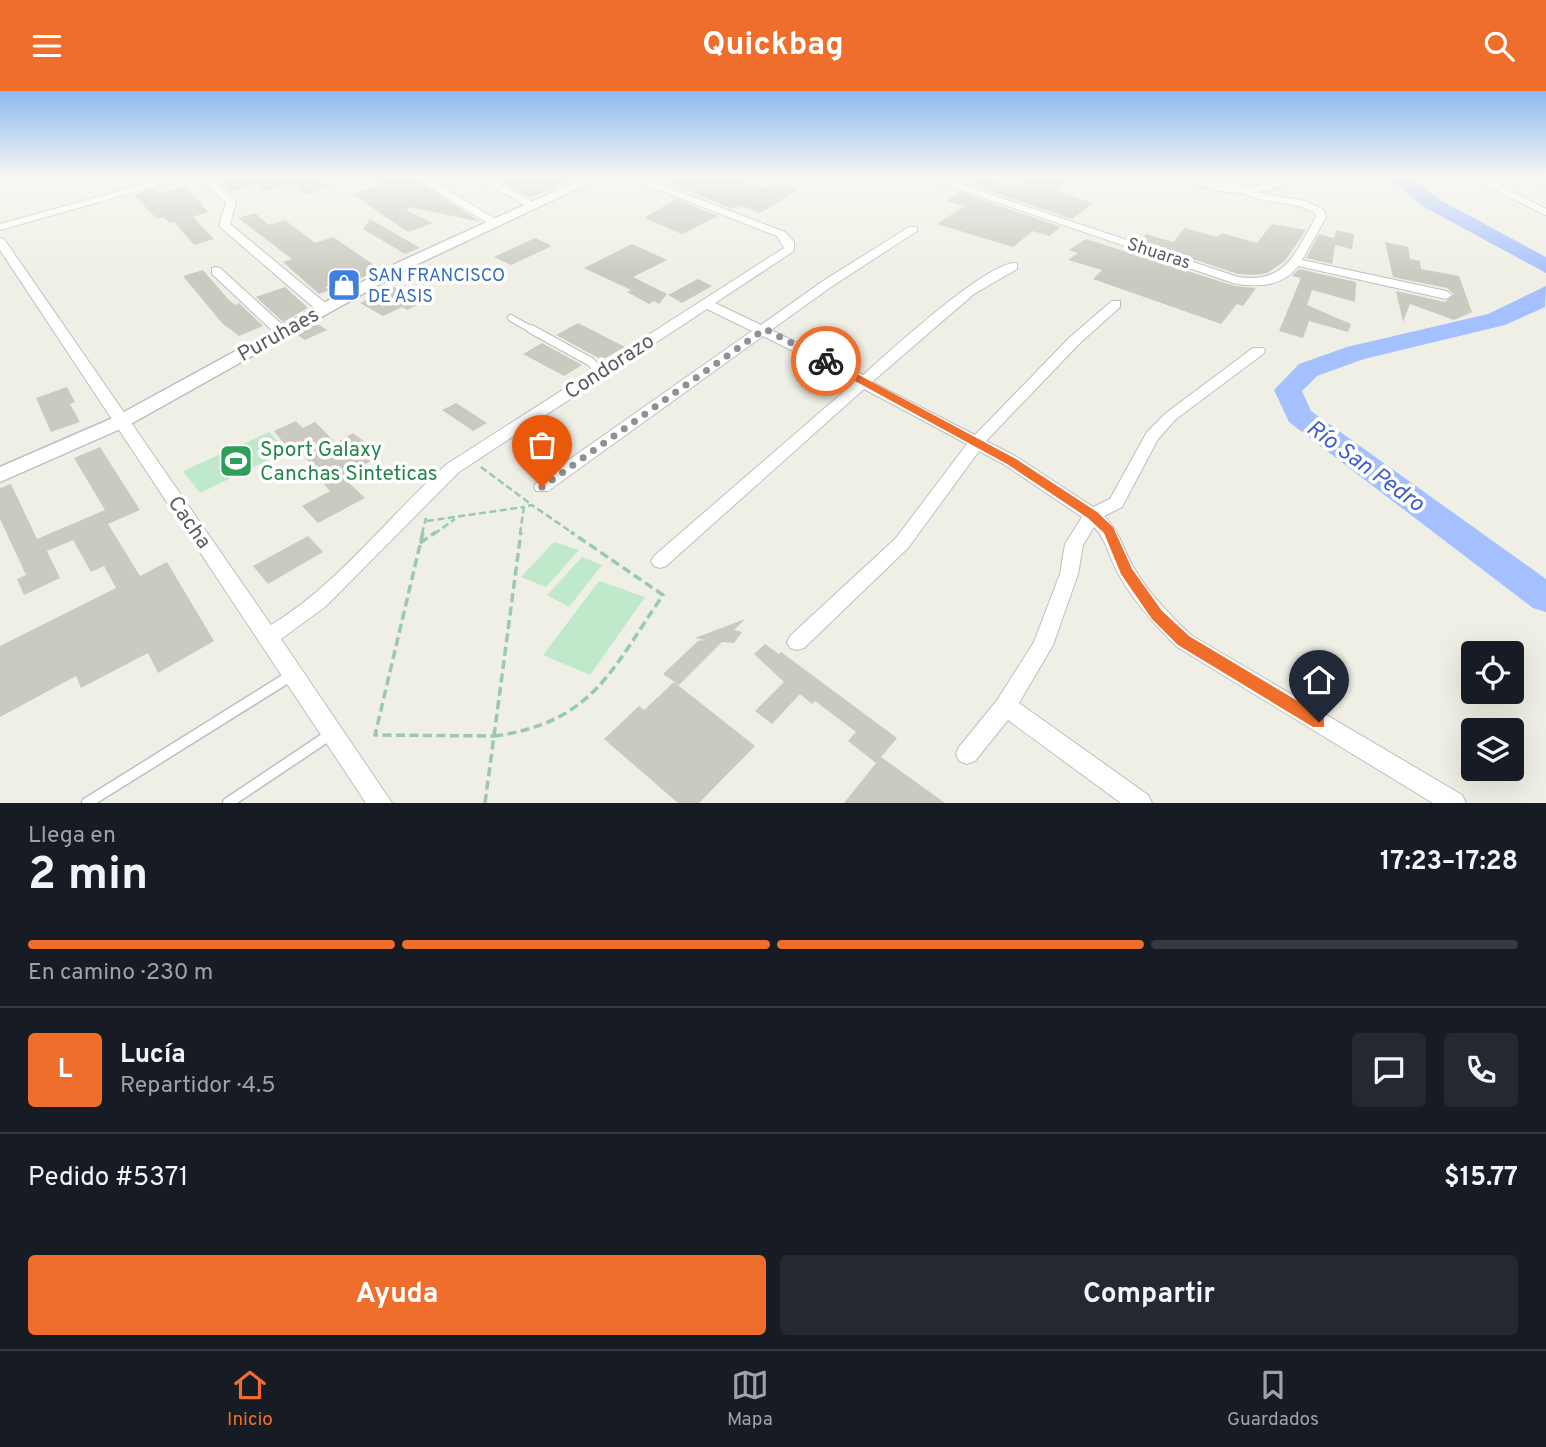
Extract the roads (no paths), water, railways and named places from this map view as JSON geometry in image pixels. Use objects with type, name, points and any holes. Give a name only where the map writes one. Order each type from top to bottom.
[{"type":"street","points":[[0,227],[61,210]]},
{"type":"street","points":[[228,210],[224,225],[324,309]]},
{"type":"street","points":[[473,210],[493,222]]},
{"type":"street","name":"Puruhaes","points":[[0,475],[120,422],[402,266],[520,210]]},
{"type":"street","name":"Condorazo","points":[[270,636],[299,619],[434,484],[468,457],[705,303],[786,254],[790,244],[781,234],[718,210]]},
{"type":"street","name":"Shuaras","points":[[1029,210],[1246,282],[1273,282],[1295,262],[1321,217],[1315,210]]},
{"type":"street","points":[[542,487],[827,284],[913,229]]},
{"type":"street","name":"Cacha","points":[[1,246],[270,636],[380,803]]},
{"type":"street","points":[[1295,262],[1446,295]]},
{"type":"street","points":[[660,561],[970,291],[1013,266]]},
{"type":"street","points":[[216,271],[282,332]]},
{"type":"street","points":[[705,303],[765,329],[977,442],[1092,515],[1109,531],[1126,571],[1157,615],[1184,641],[1454,803]]},
{"type":"street","points":[[797,642],[902,543],[977,442],[1074,341],[1116,304]]},
{"type":"street","points":[[967,754],[1006,706],[1043,645],[1069,574],[1074,544],[1092,515],[1116,503],[1152,436],[1171,417],[1258,351]]},
{"type":"street","points":[[1006,706],[1140,803]]},
{"type":"lane","points":[[511,319],[591,362],[599,372]]},
{"type":"lane","points":[[87,803],[294,673]]},
{"type":"lane","points":[[228,803],[333,732]]},
{"type":"waterway","name":"Río San Pedro","points":[[1444,210],[1546,266]]},
{"type":"waterway","name":"Río San Pedro","points":[[1546,293],[1537,302],[1496,320],[1356,353],[1308,370],[1288,390],[1299,416],[1454,533],[1546,598]]},
{"type":"place","name":"SAN FRANCISCO DE ASIS","points":[[344,285]]},
{"type":"place","name":"Sport Galaxy Canchas Sinteticas","points":[[236,461]]}]
